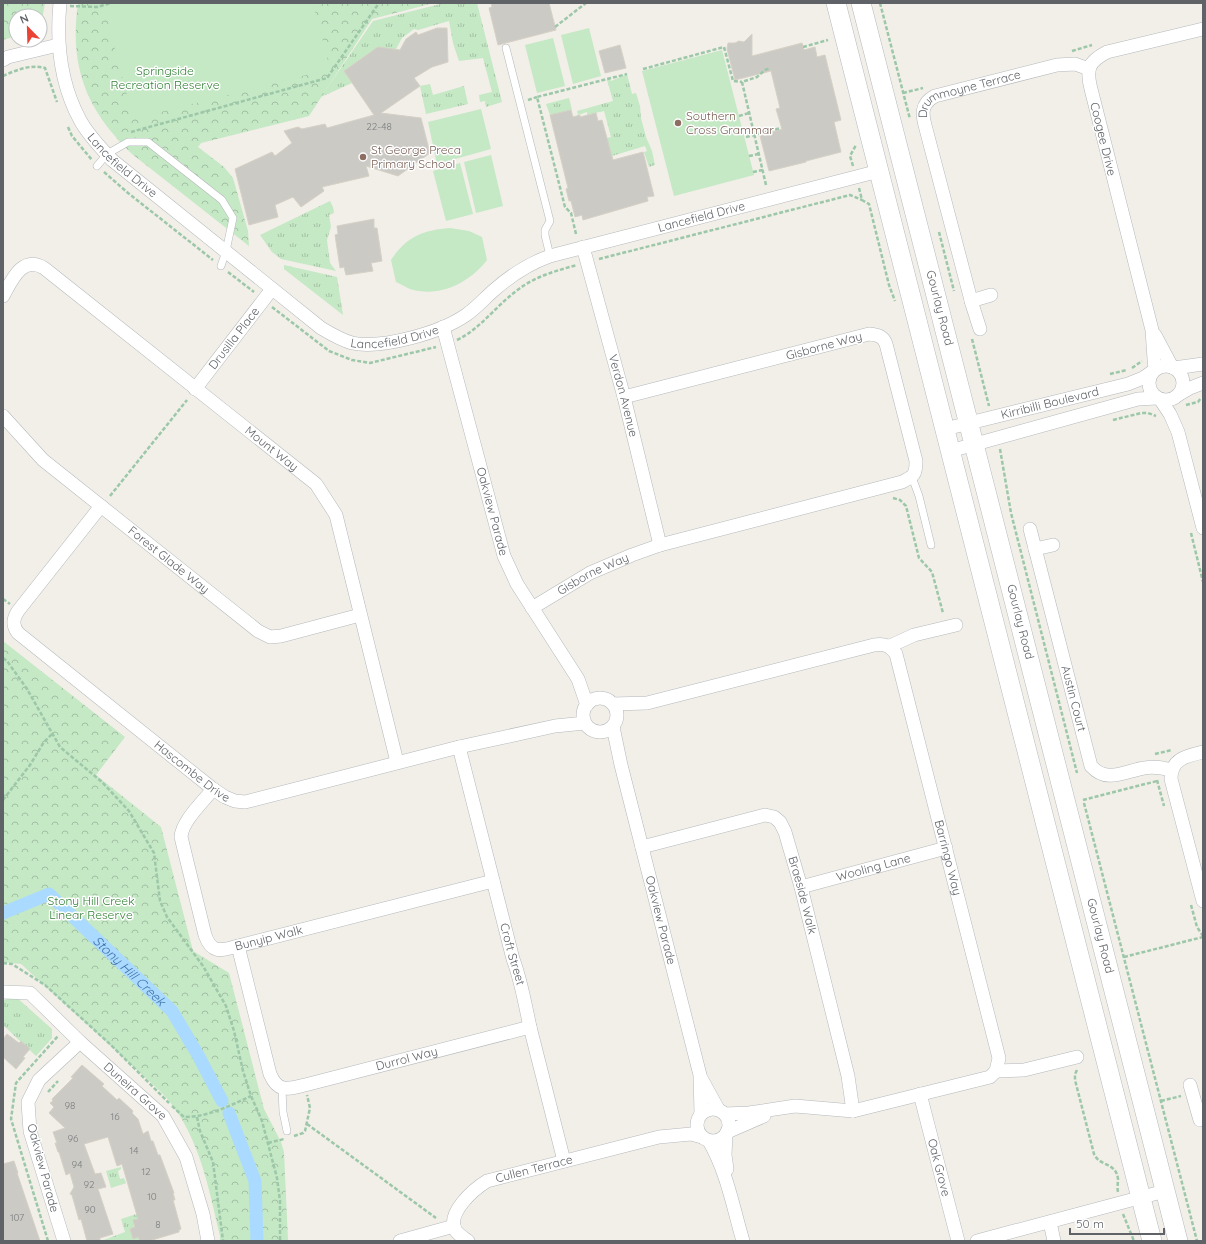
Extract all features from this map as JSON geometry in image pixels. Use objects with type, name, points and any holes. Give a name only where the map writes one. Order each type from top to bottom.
[{"type":"main road","name":"Gourlay Road","points":[[836,3],[1152,1241]]},
{"type":"main road","name":"Gourlay Road","points":[[861,3],[968,423],[1038,687],[1178,1241]]},
{"type":"main road","points":[[879,171],[903,165]]},
{"type":"street","name":"Lancefield Drive","points":[[60,4],[58,45],[62,74],[68,94],[80,120],[95,142],[112,160],[321,328],[336,337],[350,342],[366,345],[385,344],[443,327],[466,315],[506,279],[535,262],[550,256],[879,171]]},
{"type":"street","points":[[1089,69],[1097,57],[1107,52],[1203,29]]},
{"type":"street","points":[[3,60],[8,57],[58,45]]},
{"type":"street","name":"Drummoyne Terrace","points":[[975,331],[971,301],[924,122],[923,109],[930,99],[935,96],[1062,64],[1075,64],[1089,69]]},
{"type":"street","name":"Coogee Drive","points":[[1089,69],[1088,76],[1091,89],[1152,330],[1154,367]]},
{"type":"street","name":"Verdon Avenue","points":[[583,247],[624,397],[660,545]]},
{"type":"street","name":"Mount Way","points":[[3,296],[21,269],[31,264],[37,264],[44,268],[316,484],[336,514],[360,615],[398,762]]},
{"type":"street","name":"Drusilla Place","points":[[196,389],[272,289]]},
{"type":"street","points":[[971,301],[991,295]]},
{"type":"street","name":"Oakview Parade","points":[[443,327],[504,556],[532,608],[578,679],[600,698]]},
{"type":"street","name":"Coogee Drive","points":[[1152,330],[1173,367]]},
{"type":"street","name":"Gisborne Way","points":[[532,608],[590,573],[660,545],[885,486],[912,477],[916,471],[916,461],[886,344],[881,337],[876,334],[869,334],[624,397]]},
{"type":"street","points":[[1169,401],[1154,395],[1149,386],[1149,381],[1154,367],[1203,364]]},
{"type":"street","name":"Kirribilli Boulevard","points":[[945,429],[1128,384],[1143,378],[1154,367]]},
{"type":"street","points":[[1169,401],[1181,391],[1183,380],[1181,375],[1173,367]]},
{"type":"street","name":"Kirribilli Boulevard","points":[[950,451],[974,444],[999,444],[1138,399],[1169,401],[1190,388],[1203,383]]},
{"type":"street","points":[[1169,401],[1203,528]]},
{"type":"street","name":"Forest Glade Way","points":[[3,416],[43,460],[258,631],[270,637],[281,636],[360,615]]},
{"type":"street","points":[[8,611],[101,506]]},
{"type":"street","name":"Austin Court","points":[[1030,529],[1091,766],[1101,774],[1108,776],[1150,767],[1172,770]]},
{"type":"street","points":[[1035,549],[1053,545]]},
{"type":"street","name":"Hascombe Drive","points":[[8,611],[13,625],[18,633],[213,789],[225,797],[236,801],[245,802],[398,762],[555,726],[585,714]]},
{"type":"street","points":[[647,703],[615,723],[605,732],[591,730],[585,714],[590,702],[600,698],[614,704],[647,703],[874,645],[881,644],[890,646],[914,635],[956,625]]},
{"type":"street","name":"Barringo Way","points":[[890,646],[896,654],[999,1058],[996,1071]]},
{"type":"street","name":"Oakview Parade","points":[[578,679],[585,714]]},
{"type":"street","points":[[614,704],[618,714],[615,723]]},
{"type":"street","name":"Oakview Parade","points":[[615,723],[621,765],[700,1075],[700,1115]]},
{"type":"street","name":"Oakview Parade","points":[[600,732],[621,765]]},
{"type":"street","name":"Croft Street","points":[[459,748],[513,959],[519,973],[520,985],[530,1027],[564,1161]]},
{"type":"street","points":[[1203,752],[1181,759],[1174,766],[1171,779],[1203,901]]},
{"type":"street","name":"Bunyip Walk","points":[[213,789],[185,824],[181,837],[207,942],[212,948],[217,950],[238,946],[493,881]]},
{"type":"street","name":"Braeside Walk","points":[[642,847],[765,815],[774,817],[780,822],[785,832],[801,887],[848,1076],[853,1111]]},
{"type":"street","name":"Wooling Lane","points":[[801,887],[946,848]]},
{"type":"street","points":[[238,946],[270,1074],[274,1083],[282,1089]]},
{"type":"street","name":"Duneira Grove","points":[[3,992],[30,993],[80,1042],[163,1116],[186,1157],[203,1214],[208,1241]]},
{"type":"street","name":"Durrol Way","points":[[282,1089],[305,1085],[530,1027]]},
{"type":"street","name":"Oakview Parade","points":[[64,1241],[30,1131],[28,1102],[39,1080],[80,1042]]},
{"type":"street","points":[[705,1139],[718,1140],[727,1133],[778,1110],[796,1106],[853,1111],[990,1077],[996,1071],[1024,1070],[1078,1060]]},
{"type":"street","name":"Oakview Parade","points":[[700,1075],[721,1112]]},
{"type":"street","name":"Oak Grove","points":[[920,1094],[958,1241]]},
{"type":"street","points":[[1195,1095],[1200,1120]]},
{"type":"street","points":[[742,1241],[727,1180],[718,1156],[696,1128],[700,1115],[709,1109],[721,1112],[749,1113],[778,1110]]},
{"type":"street","points":[[721,1112],[729,1123],[727,1133],[727,1180]]},
{"type":"street","name":"Cullen Terrace","points":[[659,1137],[679,1128],[700,1115]]},
{"type":"street","name":"Cullen Terrace","points":[[454,1226],[453,1219],[456,1212],[471,1192],[479,1186],[497,1178],[659,1137],[691,1134],[705,1139]]},
{"type":"street","points":[[977,1241],[1165,1192]]},
{"type":"street","points":[[1046,1223],[1047,1241]]},
{"type":"street","points":[[1046,1223],[1054,1241]]},
{"type":"street","points":[[400,1241],[441,1231],[454,1226],[460,1235],[468,1241]]},
{"type":"lane","points":[[506,48],[550,221],[545,230],[545,235],[550,256]]},
{"type":"lane","points":[[97,166],[107,154],[128,142],[148,142],[222,200],[233,218],[226,251],[221,266]]},
{"type":"lane","points":[[912,477],[919,496],[931,545]]},
{"type":"lane","points":[[282,1089],[287,1131]]},
{"type":"path","points":[[60,4],[97,7],[111,3]]},
{"type":"path","points":[[128,142],[131,132],[327,78],[379,3]]},
{"type":"path","points":[[555,27],[586,3]]},
{"type":"path","points":[[880,3],[910,122]]},
{"type":"path","points":[[827,36],[830,46]]},
{"type":"path","points":[[803,46],[828,40]]},
{"type":"path","points":[[643,69],[724,47],[733,81],[742,82],[757,77],[765,70],[770,68]]},
{"type":"path","points":[[3,76],[16,70],[38,66],[45,68],[53,94],[60,108]]},
{"type":"path","points":[[576,234],[571,213],[565,207],[537,97],[627,74]]},
{"type":"path","points":[[742,82],[766,185]]},
{"type":"path","points":[[739,116],[749,113]]},
{"type":"path","points":[[66,122],[72,136],[97,166],[128,193],[329,352],[352,360],[370,363],[448,344],[467,334],[515,292],[531,281],[550,272],[850,195],[869,204],[889,285],[896,305]]},
{"type":"path","points":[[746,137],[781,128]]},
{"type":"path","points":[[857,143],[850,156],[862,200]]},
{"type":"path","points":[[749,156],[759,154]]},
{"type":"path","points":[[753,172],[762,170]]},
{"type":"path","points":[[938,228],[955,293]]},
{"type":"path","points":[[975,331],[992,417]]},
{"type":"path","points":[[1109,374],[1132,368],[1140,362],[1154,367]]},
{"type":"path","points":[[1112,421],[1141,413],[1148,413],[1156,417],[1169,401],[1194,404],[1203,397]]},
{"type":"path","points":[[110,496],[187,400]]},
{"type":"path","points":[[1008,447],[999,444],[1011,513],[1078,777]]},
{"type":"path","points":[[885,486],[888,499],[897,498],[906,506],[919,558],[932,572],[943,613]]},
{"type":"path","points":[[3,606],[8,611]]},
{"type":"path","points":[[3,658],[7,661],[27,689],[60,747],[102,782],[130,811],[154,853],[160,901],[167,917],[203,966],[226,1006],[234,1031],[243,1071],[251,1096],[262,1121],[277,1178],[280,1202],[280,1241]]},
{"type":"path","points":[[3,800],[30,765],[44,742],[52,734]]},
{"type":"path","points":[[1157,781],[1083,800],[1197,1241]]},
{"type":"path","points":[[1124,957],[1203,937]]},
{"type":"path","points":[[3,963],[12,964],[45,985],[116,1050],[184,1117],[197,1117],[218,1111],[251,1096]]},
{"type":"path","points":[[1078,1060],[1075,1074],[1076,1080],[1094,1154],[1099,1162],[1112,1168],[1116,1173],[1118,1178],[1117,1190],[1120,1204],[1125,1221],[1134,1241]]},
{"type":"path","points":[[44,1096],[60,1079]]},
{"type":"path","points":[[268,1143],[304,1133],[310,1108],[305,1085]]},
{"type":"path","points":[[1161,1101],[1195,1095]]},
{"type":"path","points":[[197,1117],[200,1131],[213,1162],[223,1241]]},
{"type":"path","points":[[307,1124],[434,1216],[441,1231]]},
{"type":"green space","points":[[3,3],[45,3],[44,8],[8,8],[8,38],[3,40]]},
{"type":"green space","name":"Springside Recreation Reserve","points":[[78,3],[434,3],[372,19],[309,116],[201,143],[198,147],[224,167],[233,178],[248,231],[249,246],[132,154],[103,121],[84,86],[79,67],[76,47]]},
{"type":"green space","points":[[117,3],[313,3],[330,69],[133,119],[104,6]]},
{"type":"green space","points":[[444,3],[477,3],[502,102],[486,107],[485,101],[480,102],[479,95],[492,92],[483,58],[459,61],[453,43],[449,21],[418,30],[414,29],[402,38],[396,49],[382,53],[378,48],[344,71],[352,83],[321,97],[373,21]]},
{"type":"green space","points":[[589,28],[601,76],[573,84],[561,35]]},
{"type":"green space","points":[[553,38],[565,86],[537,93],[525,45]]},
{"type":"green space","points":[[722,50],[754,175],[674,196],[642,71]]},
{"type":"green space","points":[[627,74],[632,94],[636,93],[646,137],[652,151],[655,165],[649,167],[644,152],[647,151],[645,146],[612,156],[607,138],[611,137],[604,111],[587,115],[587,112],[578,115],[577,111],[613,101],[607,80],[610,79],[611,81]]},
{"type":"green space","points":[[430,84],[433,95],[464,86],[468,104],[426,114],[420,86]]},
{"type":"green space","points":[[569,98],[572,110],[550,115],[546,104]]},
{"type":"green space","points":[[481,109],[491,149],[437,164],[428,122]]},
{"type":"green space","points":[[491,155],[503,206],[476,213],[464,162]]},
{"type":"green space","points":[[460,163],[473,214],[446,221],[433,171]]},
{"type":"green space","points":[[330,201],[334,213],[329,215],[331,227],[327,240],[330,263],[336,271],[281,259],[272,252],[260,235]]},
{"type":"green space","points":[[450,228],[469,231],[482,237],[487,260],[472,276],[463,282],[443,290],[432,292],[410,289],[396,282],[391,260],[409,240],[423,233]]},
{"type":"green space","points":[[284,265],[337,277],[343,315],[284,269]]},
{"type":"green space","name":"Stony Hill Creek Linear Reserve","points":[[3,641],[125,737],[96,775],[161,827],[193,951],[229,973],[264,1109],[281,1142],[284,1152],[288,1241],[220,1241],[211,1197],[200,1159],[193,1140],[173,1106],[160,1091],[21,964],[3,962]]},
{"type":"green space","points":[[12,995],[52,1029],[52,1038],[36,1056],[3,1025],[3,1001]]},
{"type":"green space","points":[[121,1167],[118,1171],[120,1179],[124,1178],[126,1183],[111,1188],[106,1171]]},
{"type":"green space","points":[[155,1208],[135,1227],[130,1229],[133,1239],[138,1237],[140,1241],[101,1241],[125,1232],[121,1219]]},
{"type":"building","points":[[491,3],[549,3],[556,30],[498,45],[489,8],[492,7]]},
{"type":"building","points":[[437,28],[447,28],[448,62],[432,67],[414,78],[420,86],[381,113],[421,118],[430,153],[398,176],[366,166],[369,176],[322,187],[324,191],[301,207],[293,197],[275,205],[278,217],[249,225],[235,169],[272,152],[275,156],[292,143],[284,131],[298,127],[302,129],[325,124],[327,128],[374,115],[344,71],[378,47],[400,50],[406,39],[416,32],[418,35]]},
{"type":"building","points":[[752,34],[752,56],[802,43],[804,50],[815,47],[817,57],[825,55],[841,120],[834,122],[841,152],[769,171],[760,136],[782,129],[776,109],[780,108],[771,71],[735,80],[727,49],[728,43],[735,43],[739,41],[744,42]]},
{"type":"building","points":[[620,45],[626,68],[605,73],[599,51]]},
{"type":"building","points":[[571,110],[573,117],[596,113],[598,121],[602,120],[613,160],[643,152],[654,196],[647,197],[648,201],[583,220],[582,215],[575,217],[566,189],[568,188],[550,115]]},
{"type":"building","points":[[374,219],[374,228],[377,228],[382,261],[371,263],[373,271],[346,275],[344,267],[340,268],[335,235],[338,234],[337,226]]},
{"type":"building","points":[[7,1034],[19,1043],[21,1041],[30,1049],[16,1069],[3,1057],[3,1039]]},
{"type":"building","points":[[82,1065],[104,1084],[102,1086],[117,1100],[119,1098],[133,1111],[132,1113],[138,1119],[143,1134],[148,1131],[158,1155],[160,1155],[174,1193],[175,1200],[173,1200],[181,1229],[179,1232],[149,1241],[140,1241],[138,1237],[133,1239],[130,1229],[135,1227],[133,1220],[138,1219],[122,1164],[117,1166],[108,1137],[84,1144],[95,1174],[101,1173],[106,1187],[98,1189],[113,1234],[100,1238],[100,1241],[87,1241],[81,1219],[79,1220],[72,1195],[70,1194],[74,1187],[70,1173],[66,1175],[55,1143],[57,1143],[53,1132],[65,1128],[49,1113],[54,1107],[50,1103],[53,1101],[52,1099],[73,1078],[71,1077]]},
{"type":"building","points":[[14,1161],[40,1241],[3,1241],[3,1164]]},
{"type":"waterway","name":"Stony Hill Creek","points":[[3,913],[49,894],[172,1011],[198,1055],[222,1101]]},
{"type":"waterway","name":"Stony Hill Creek","points":[[229,1113],[255,1181],[257,1241]]},
{"type":"place","name":"Southern Cross Grammar","points":[[678,123]]},
{"type":"place","name":"St George Preca Primary School","points":[[363,157]]}]
